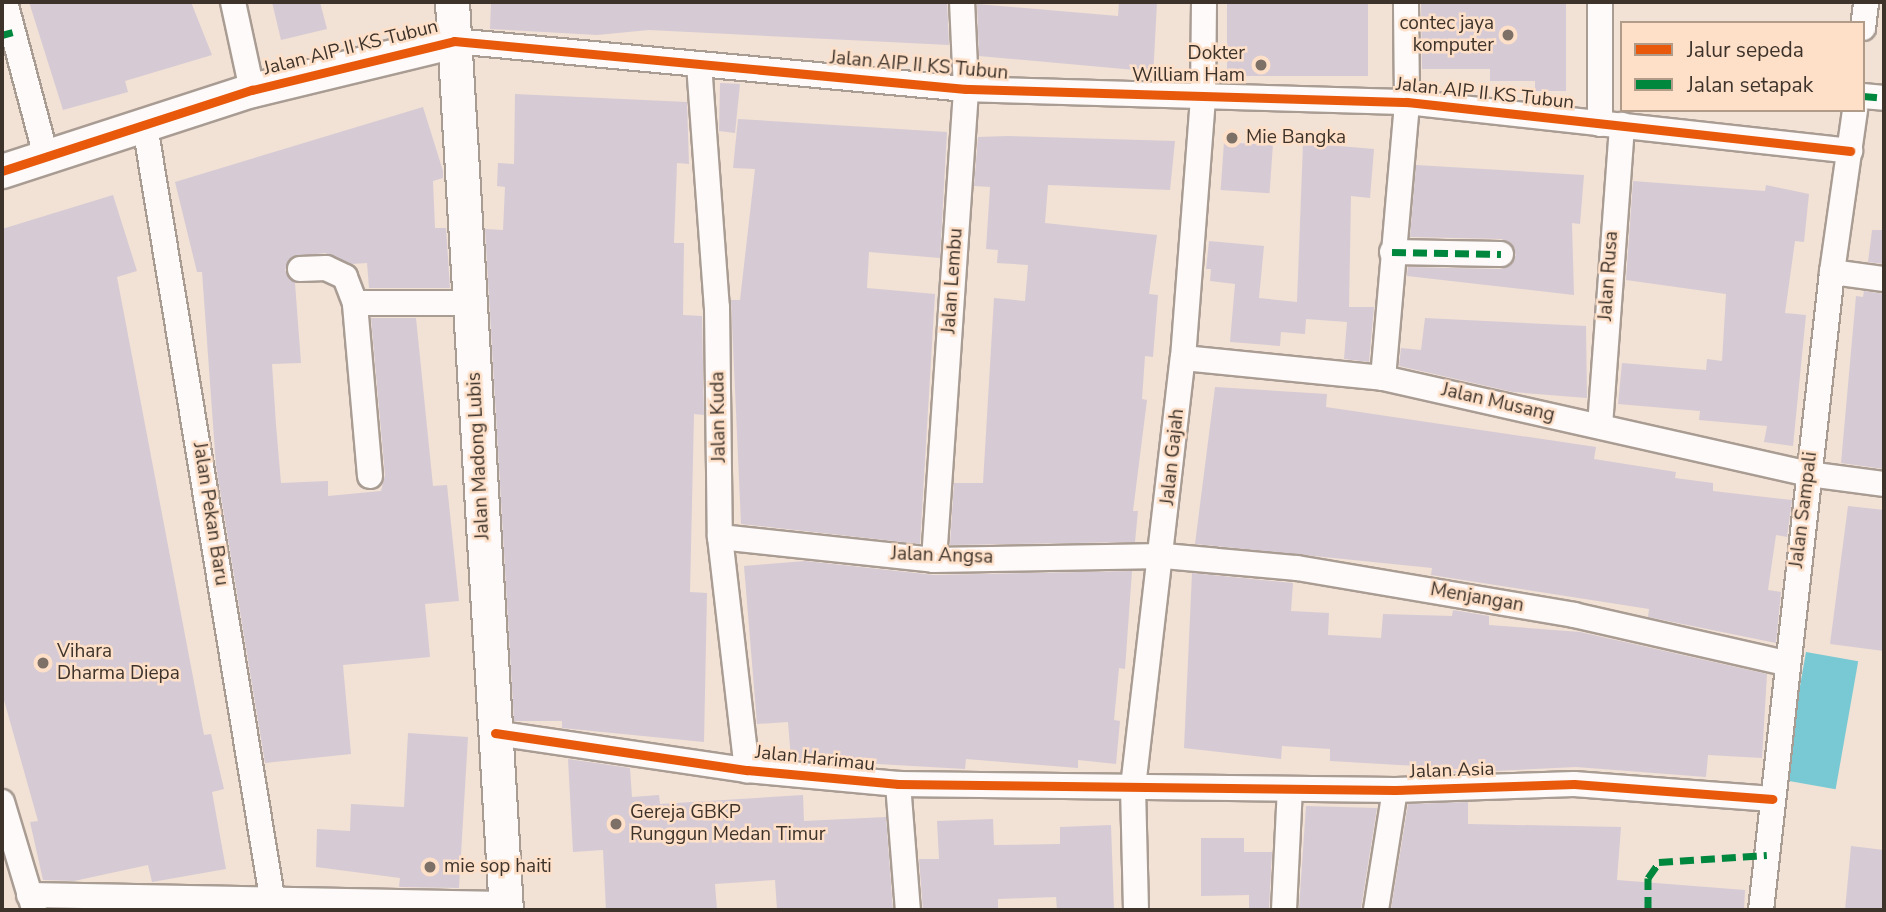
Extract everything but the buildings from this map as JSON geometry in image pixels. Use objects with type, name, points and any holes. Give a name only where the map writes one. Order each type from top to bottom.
[{"type":"street","points":[[5,2],[46,156]]},
{"type":"street","points":[[233,2],[252,90]]},
{"type":"street","name":"Jalan Madong Lubis","points":[[452,2],[505,907]]},
{"type":"street","name":"Jalan Lembu","points":[[934,560],[967,89],[962,2]]},
{"type":"street","name":"Jalan Gajah","points":[[1136,910],[1133,787],[1164,556],[1183,358],[1203,98],[1204,2]]},
{"type":"street","points":[[1383,378],[1407,102],[1406,2]]},
{"type":"street","name":"Jalan Rusa","points":[[1600,2],[1611,124],[1600,426]]},
{"type":"street","points":[[1864,21],[1866,2]]},
{"type":"street","name":"Jalan AIP II KS Tubun","points":[[2,171],[252,90],[454,41],[967,89],[1407,102],[1850,151]]},
{"type":"street","name":"Jalan Kuda","points":[[699,64],[717,307],[720,537],[747,770]]},
{"type":"street","points":[[1865,96],[1884,98]]},
{"type":"street","name":"Jalan Sampali","points":[[1761,910],[1808,474],[1855,112]]},
{"type":"street","name":"Jalan Pekan Baru","points":[[145,126],[273,903]]},
{"type":"street","points":[[1392,252],[1501,254]]},
{"type":"street","points":[[300,269],[326,268],[345,277],[355,303],[370,476]]},
{"type":"street","points":[[1832,272],[1884,279]]},
{"type":"street","points":[[355,303],[469,303]]},
{"type":"street","name":"Jalan Musang","points":[[1183,358],[1383,378],[1808,474],[1884,484]]},
{"type":"street","name":"Jalan Angsa","points":[[720,537],[934,560],[1164,556]]},
{"type":"street","name":"Menjangan","points":[[1164,556],[1297,568],[1424,588],[1786,663]]},
{"type":"street","name":"Jalan Harimau","points":[[495,733],[747,770],[898,784],[1133,787]]},
{"type":"street","points":[[898,784],[908,910]]},
{"type":"street","name":"Jalan Asia","points":[[1133,787],[1395,790],[1574,784],[1772,799]]},
{"type":"street","points":[[1284,910],[1290,789]]},
{"type":"street","points":[[1376,910],[1395,790]]},
{"type":"street","points":[[2,803],[32,902],[505,907]]},
{"type":"water","points":[[1806,652],[1858,661],[1836,789],[1783,780]]},
{"type":"marked path","points":[[2,35],[13,32]]},
{"type":"marked path","points":[[1865,96],[1884,98]]},
{"type":"marked path","points":[[1392,252],[1501,254]]},
{"type":"marked path","points":[[1648,910],[1648,878],[1659,862],[1767,855]]},
{"type":"cycle path","points":[[2,171],[252,90],[454,41],[966,89],[1407,102],[1850,151]]},
{"type":"cycle path","points":[[495,733],[747,770],[898,784],[1395,790],[1574,784],[1772,799]]},
{"type":"place","name":"contec jaya komputer","points":[[1508,35]]},
{"type":"place","name":"Dokter William Ham","points":[[1261,65]]},
{"type":"place","name":"Mie Bangka","points":[[1232,138]]},
{"type":"place","name":"Vihara Dharma Diepa","points":[[43,663]]},
{"type":"place","name":"Gereja GBKP Runggun Medan Timur","points":[[616,824]]},
{"type":"place","name":"mie sop haiti","points":[[430,867]]}]
